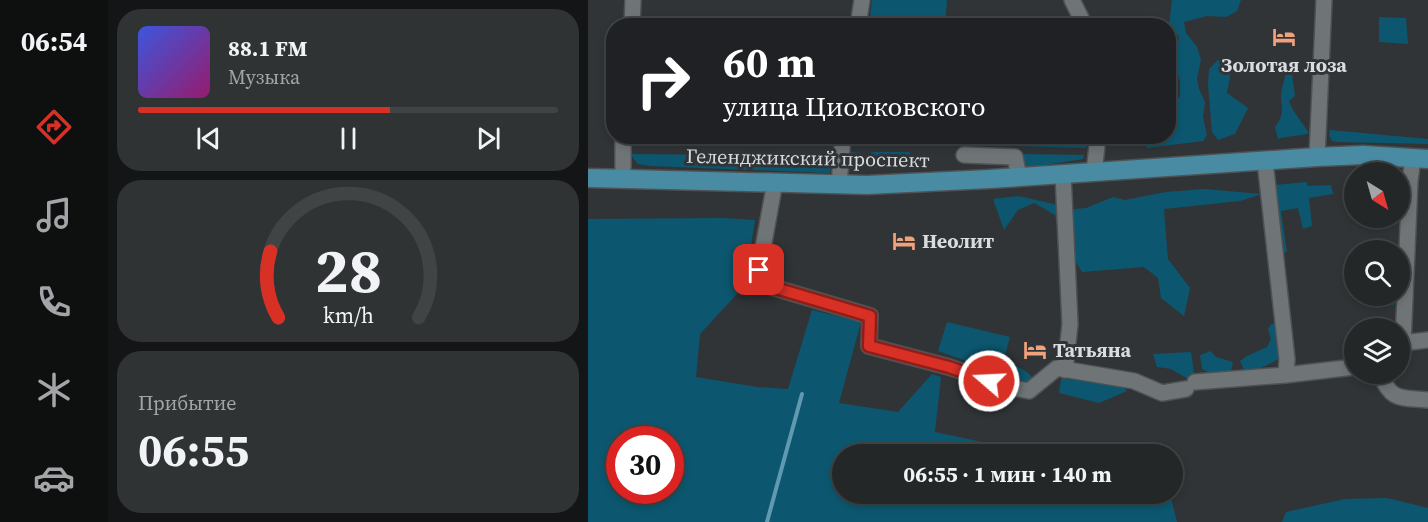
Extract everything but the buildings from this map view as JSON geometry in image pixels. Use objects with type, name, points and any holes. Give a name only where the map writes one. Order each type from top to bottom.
[{"type":"main road","name":"Геленджикский проспект","points":[[588,178],[867,185],[1094,173],[1317,157],[1363,155],[1421,159]]},
{"type":"street","points":[[632,18],[633,0]]},
{"type":"street","points":[[859,18],[862,0]]},
{"type":"street","points":[[1072,0],[1081,18]]},
{"type":"street","points":[[1317,157],[1324,0]]},
{"type":"street","points":[[623,144],[623,178]]},
{"type":"street","points":[[839,184],[842,144]]},
{"type":"street","points":[[1094,173],[1097,144]]},
{"type":"street","points":[[964,155],[1015,157],[1019,177]]},
{"type":"street","points":[[1403,318],[1410,181],[1421,159]]},
{"type":"street","points":[[1265,161],[1287,359],[1286,375]]},
{"type":"street","points":[[1063,174],[1070,324],[1065,370]]},
{"type":"street","points":[[775,182],[759,270],[764,281],[772,287],[870,316],[869,346],[1029,391],[1057,369],[1134,381],[1162,393],[1190,386],[1344,368]]},
{"type":"street","points":[[1410,345],[1428,340]]},
{"type":"street","points":[[1384,384],[1392,394],[1428,400]]},
{"type":"shaded area","points":[[872,0],[947,0],[946,18],[870,18]]},
{"type":"shaded area","points":[[1172,0],[1241,0],[1237,11],[1226,17],[1207,16],[1184,22],[1186,33],[1197,47],[1201,60],[1197,78],[1205,102],[1203,117],[1207,135],[1203,141],[1147,148],[1144,144],[1176,144],[1176,101],[1180,96],[1180,81],[1176,69],[1179,37],[1176,33],[1176,18],[1170,18]]},
{"type":"shaded area","points":[[1379,17],[1406,18],[1408,44],[1379,42]]},
{"type":"shaded area","points":[[1228,58],[1231,71],[1227,93],[1248,108],[1235,134],[1218,140],[1212,132],[1209,69],[1218,60]]},
{"type":"shaded area","points":[[1294,63],[1299,69],[1292,74],[1295,96],[1289,101],[1309,133],[1278,139],[1275,127],[1282,112],[1281,94],[1286,68]]},
{"type":"shaded area","points":[[1330,130],[1428,139],[1428,144],[1337,142],[1332,141],[1329,135]]},
{"type":"shaded area","points":[[984,144],[1087,145],[1086,148]]},
{"type":"shaded area","points":[[847,152],[862,153],[862,168],[850,166],[846,162]]},
{"type":"shaded area","points":[[871,152],[910,152],[909,168],[871,168]]},
{"type":"shaded area","points":[[630,154],[832,156],[830,173],[651,166],[638,164]]},
{"type":"shaded area","points":[[1020,154],[1084,155],[1083,159],[1027,168],[1022,165]]},
{"type":"shaded area","points":[[1307,182],[1307,186],[1331,185],[1333,194],[1309,198],[1312,226],[1303,229],[1298,208],[1281,211],[1287,252],[1281,253],[1275,185]]},
{"type":"shaded area","points":[[1204,189],[1262,194],[1240,201],[1164,209],[1168,259],[1190,288],[1184,316],[1161,298],[1158,278],[1144,267],[1082,272],[1059,235],[1055,215],[1034,203],[1018,210],[1004,230],[993,199],[1018,196],[1054,204],[1065,210],[1086,208],[1113,197],[1125,200],[1166,192]]},
{"type":"shaded area","points":[[723,218],[755,220],[745,285],[700,334],[696,377],[757,387],[788,389],[812,310],[861,322],[839,403],[898,412],[932,374],[941,377],[935,432],[992,444],[832,444],[832,504],[1172,504],[1177,522],[588,522],[588,219]]},
{"type":"shaded area","points":[[947,322],[1010,337],[1004,359],[1027,372],[1034,379],[1034,385],[938,351]]},
{"type":"shaded area","points":[[1271,324],[1278,324],[1283,355],[1254,372],[1245,372],[1240,361],[1267,347],[1271,339],[1268,329]]},
{"type":"shaded area","points":[[1211,351],[1216,357],[1233,362],[1231,371],[1216,374],[1202,369],[1200,355]]},
{"type":"shaded area","points":[[1191,352],[1194,373],[1188,379],[1171,369],[1157,367],[1153,354]]},
{"type":"shaded area","points":[[1061,379],[1116,380],[1127,391],[1099,403],[1059,393]]},
{"type":"shaded area","points":[[1387,498],[1428,508],[1428,522],[1282,522],[1286,512],[1345,499]]},
{"type":"waterway","points":[[767,522],[802,394]]},
{"type":"place","name":"Золотая лоза","points":[[1284,37]]},
{"type":"place","name":"Неолит","points":[[904,241]]},
{"type":"place","name":"Татьяна","points":[[1035,350]]},
{"type":"route","points":[[759,270],[764,281],[772,287],[870,316],[869,346],[949,367],[989,381]]}]
